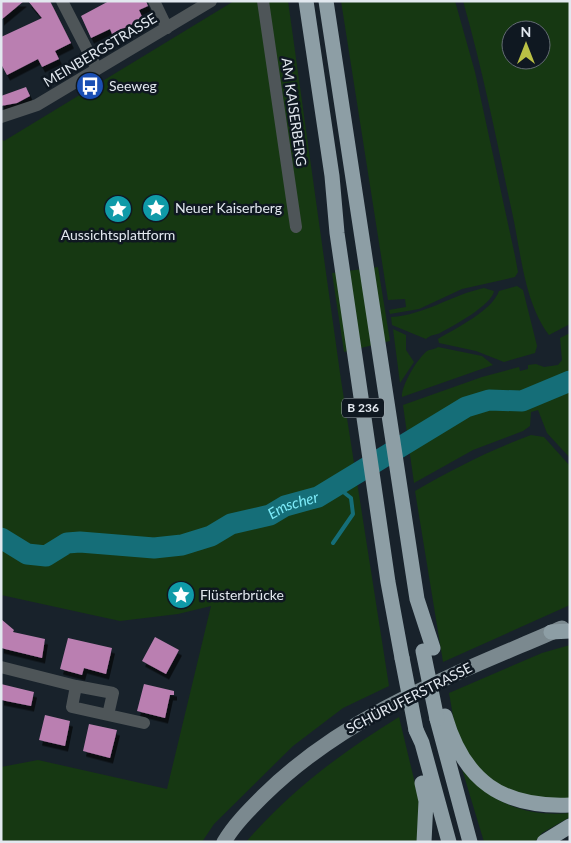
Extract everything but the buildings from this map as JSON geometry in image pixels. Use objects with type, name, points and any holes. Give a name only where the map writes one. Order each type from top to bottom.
[{"type":"highway","name":"B 236","points":[[306,1],[332,176],[337,233],[388,582],[416,730],[422,743],[449,842]]},
{"type":"highway","name":"B 236","points":[[326,1],[417,599],[441,718]]},
{"type":"highway","points":[[551,632],[570,631]]},
{"type":"highway","points":[[441,718],[477,777],[488,786],[505,797],[525,803],[570,805]]},
{"type":"highway","points":[[441,718],[470,842]]},
{"type":"highway","points":[[416,730],[416,758],[426,801],[424,842]]},
{"type":"highway","points":[[544,842],[570,826]]},
{"type":"main road","name":"SCHÜRUFERSTRASSE","points":[[224,842],[247,813],[276,784],[332,738],[364,718],[416,692],[570,624]]},
{"type":"street","points":[[62,1],[97,69]]},
{"type":"street","points":[[154,1],[167,28]]},
{"type":"street","name":"MEINBERGSTRASSE","points":[[1,117],[30,109],[211,1]]},
{"type":"street","name":"AM KAISERBERG","points":[[263,1],[296,227]]},
{"type":"street","points":[[1,667],[76,686],[113,693],[108,715]]},
{"type":"street","points":[[76,686],[72,707],[144,723]]},
{"type":"green space","points":[[234,1],[288,1],[341,380],[389,686],[343,708],[293,746],[214,824],[202,842],[1,842],[1,767],[38,760],[167,789],[211,606],[178,614],[120,621],[1,595],[1,139],[4,141]]},
{"type":"green space","points":[[341,1],[455,1],[475,72],[515,256],[518,272],[515,277],[462,289],[419,309],[390,314],[389,310],[406,307],[405,299],[388,300]]},
{"type":"green space","points":[[463,1],[570,1],[570,324],[549,335],[534,307],[524,276],[483,80]]},
{"type":"green space","points":[[378,267],[390,341],[344,352],[332,273]]},
{"type":"green space","points":[[517,286],[523,290],[537,346],[535,353],[504,362],[476,351],[439,343],[438,339],[481,312],[495,298],[499,291]]},
{"type":"green space","points":[[484,288],[494,291],[492,297],[487,302],[462,320],[426,339],[392,325],[391,317],[415,313],[460,295]]},
{"type":"green space","points":[[393,329],[406,335],[406,350],[414,362],[400,383]]},
{"type":"green space","points":[[570,333],[570,458],[547,433],[538,410],[531,412],[530,426],[523,431],[473,450],[414,483],[403,405],[482,377],[519,367],[520,371],[528,369],[528,365],[536,364],[544,367],[558,365],[562,360],[560,338]]},
{"type":"green space","points":[[438,347],[482,356],[493,365],[402,397],[404,386],[419,360],[427,351]]},
{"type":"green space","points":[[531,435],[544,437],[570,466],[570,605],[443,662],[415,491],[472,460]]},
{"type":"green space","points":[[570,645],[570,799],[552,799],[520,794],[492,781],[470,758],[457,731],[449,693],[542,653]]},
{"type":"green space","points":[[399,717],[419,800],[417,842],[246,842],[299,789],[337,758]]},
{"type":"green space","points":[[462,769],[484,791],[510,805],[538,813],[570,813],[570,817],[542,833],[535,842],[484,842]]},
{"type":"waterway","name":"Emscher","points":[[1,538],[27,554],[46,556],[67,543],[80,542],[154,548],[182,545],[211,536],[231,524],[270,515],[285,506],[318,497],[466,407],[489,400],[522,401],[570,381]]},
{"type":"waterway","points":[[333,543],[353,514],[351,498],[337,487]]},
{"type":"place","name":"Seeweg","points":[[90,86]]},
{"type":"place","name":"Neuer Kaiserberg","points":[[156,208]]},
{"type":"place","name":"Aussichtsplattform","points":[[118,209]]},
{"type":"place","name":"Flüsterbrücke","points":[[181,595]]}]
